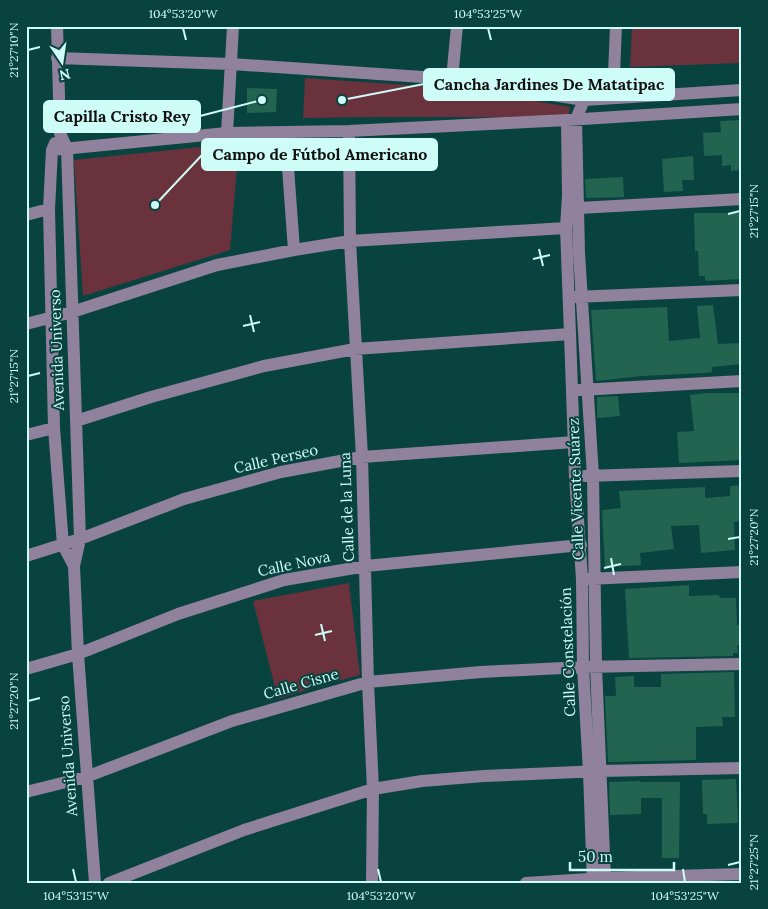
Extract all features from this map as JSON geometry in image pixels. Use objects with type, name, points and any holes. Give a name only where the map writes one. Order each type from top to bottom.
[{"type":"street","name":"Avenida Universo","points":[[57,26],[60,133],[67,149],[80,539],[74,566],[86,777],[95,883]]},
{"type":"street","points":[[227,133],[233,26]]},
{"type":"street","points":[[452,79],[458,26]]},
{"type":"street","points":[[613,98],[616,26]]},
{"type":"street","points":[[57,58],[231,64],[452,79],[584,100],[742,90]]},
{"type":"street","name":"Calle Vicente Suárez","points":[[584,100],[572,120],[573,194],[579,208],[574,254],[583,297],[594,476],[596,578],[594,771]]},
{"type":"street","points":[[52,150],[227,133],[349,131],[742,109]]},
{"type":"street","name":"Calle de la Luna","points":[[349,131],[350,242],[362,457],[373,789],[372,883]]},
{"type":"street","name":"Avenida Universo","points":[[60,133],[52,150],[49,209],[54,428],[63,544],[74,566]]},
{"type":"street","points":[[287,154],[294,250]]},
{"type":"street","points":[[50,195],[69,194]]},
{"type":"street","name":"Calle Constelación","points":[[573,194],[566,228],[574,254],[569,297],[575,476],[581,545],[583,667],[594,771],[597,880]]},
{"type":"street","points":[[579,208],[742,199]]},
{"type":"street","points":[[26,215],[49,209]]},
{"type":"street","points":[[26,324],[72,312],[217,265],[294,250],[350,242],[566,228]]},
{"type":"street","points":[[569,297],[742,290]]},
{"type":"street","points":[[76,420],[264,366],[355,349],[570,334]]},
{"type":"street","points":[[572,390],[742,381]]},
{"type":"street","points":[[26,435],[54,428]]},
{"type":"street","name":"Calle Perseo","points":[[26,556],[80,539],[193,497],[281,472],[362,457],[574,442]]},
{"type":"street","points":[[575,476],[742,470]]},
{"type":"street","name":"Calle Nova","points":[[26,669],[78,654],[178,614],[284,580],[366,566],[581,545]]},
{"type":"street","points":[[582,579],[742,572]]},
{"type":"street","name":"Calle Cisne","points":[[26,792],[86,777],[232,721],[368,682],[481,672],[583,667],[742,664]]},
{"type":"street","points":[[109,883],[244,830],[373,789],[422,781],[484,776],[594,771],[742,768]]},
{"type":"street","points":[[526,883],[742,874]]},
{"type":"shaded area","points":[[632,26],[742,26],[742,63],[630,67]]},
{"type":"shaded area","points":[[305,78],[464,89],[570,107],[568,117],[303,118]]},
{"type":"shaded area","points":[[239,143],[230,250],[83,296],[74,160]]},
{"type":"shaded area","points":[[349,583],[360,675],[278,699],[253,601]]},
{"type":"building","points":[[247,88],[277,89],[276,112],[247,113]]},
{"type":"building","points":[[742,120],[742,170],[731,171],[731,165],[722,166],[722,155],[704,156],[703,133],[721,132],[720,121]]},
{"type":"building","points":[[693,156],[694,180],[682,180],[683,191],[664,192],[662,159]]},
{"type":"building","points":[[623,177],[624,197],[586,198],[585,179]]},
{"type":"building","points":[[694,213],[742,213],[742,279],[705,281],[705,276],[699,276],[698,251],[695,251]]},
{"type":"building","points":[[713,305],[718,344],[742,343],[742,364],[712,367],[712,372],[704,373],[642,376],[596,381],[591,310],[667,307],[669,341],[700,338],[697,306]]},
{"type":"building","points":[[742,393],[742,460],[679,463],[677,432],[694,431],[690,395]]},
{"type":"building","points":[[618,396],[620,416],[597,418],[597,397]]},
{"type":"building","points":[[742,485],[742,521],[734,522],[735,550],[701,553],[699,525],[671,526],[674,549],[640,553],[641,565],[605,567],[602,510],[621,508],[619,491],[705,487],[705,498],[730,496],[730,486]]},
{"type":"building","points":[[689,585],[689,596],[719,595],[720,598],[736,598],[737,625],[742,625],[742,645],[737,645],[738,653],[733,653],[733,656],[629,658],[625,589]]},
{"type":"building","points":[[734,672],[735,717],[722,717],[723,726],[696,727],[696,760],[608,762],[605,696],[616,696],[615,677],[634,676],[634,687],[661,687],[661,674]]},
{"type":"building","points":[[736,779],[738,823],[707,824],[707,814],[703,814],[702,780]]},
{"type":"building","points":[[609,782],[680,782],[679,858],[662,858],[662,798],[641,798],[641,814],[610,815]]},
{"type":"place","name":"Capilla Cristo Rey","points":[[262,100]]},
{"type":"place","name":"Cancha Jardines De Matatipac","points":[[342,100]]},
{"type":"place","name":"Campo de Fútbol Americano","points":[[155,205]]}]
